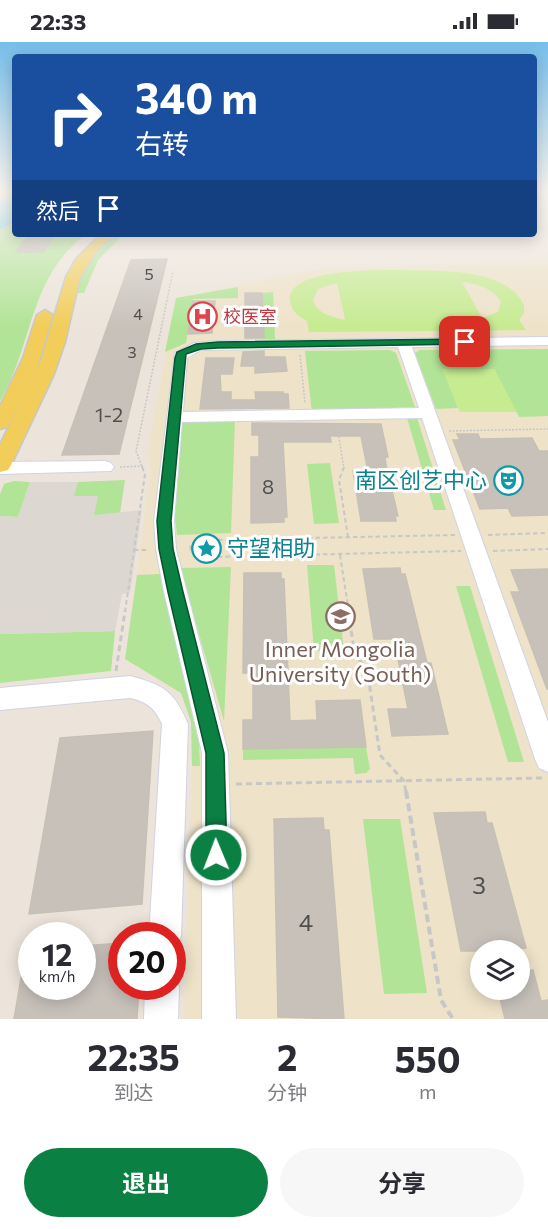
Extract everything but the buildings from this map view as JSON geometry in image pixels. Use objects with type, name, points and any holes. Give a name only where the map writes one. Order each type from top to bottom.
[{"type":"main road","points":[[0,423],[21,388],[39,340],[50,296],[64,266],[76,250],[91,237]]},
{"type":"main road","points":[[0,466],[39,390],[52,356],[66,290],[77,268],[91,249],[105,237]]},
{"type":"lane","points":[[219,1019],[215,753],[166,549],[164,521],[182,352],[199,346],[548,341]]},
{"type":"lane","points":[[404,343],[548,759]]},
{"type":"lane","points":[[174,417],[335,415],[431,423]]},
{"type":"lane","points":[[0,466],[105,467]]},
{"type":"lane","points":[[0,699],[130,687],[151,692],[166,704],[175,724],[166,922]]},
{"type":"lane","points":[[161,1019],[162,1000]]},
{"type":"path","points":[[0,237],[10,238],[0,248]]},
{"type":"path","points":[[113,688],[145,474],[136,451],[173,271]]},
{"type":"path","points":[[299,344],[307,415]]},
{"type":"path","points":[[335,415],[344,470],[339,480],[348,537]]},
{"type":"path","points":[[431,423],[548,429]]},
{"type":"path","points":[[105,467],[143,466]]},
{"type":"path","points":[[548,533],[473,543],[340,554],[211,557],[188,548],[212,540],[348,537],[473,543],[548,549]]},
{"type":"path","points":[[340,554],[355,655],[367,669],[380,755],[404,781],[441,1000],[453,1019]]},
{"type":"path","points":[[215,784],[548,777]]},
{"type":"shaded area","name":"Inner Mongolia University (South)","points":[[548,262],[548,1019],[184,1019],[192,766],[191,722],[181,693],[125,659],[151,470],[148,451],[176,298],[324,268]]},
{"type":"shaded area","points":[[30,482],[78,482],[74,496],[98,496],[94,515],[142,510],[130,593],[122,594],[115,631],[0,634],[0,516],[18,517]]},
{"type":"green space","points":[[0,237],[83,237],[67,251],[53,270],[42,291],[20,357],[0,401]]},
{"type":"green space","points":[[111,237],[121,237],[98,260],[84,293],[74,293],[89,260]]},
{"type":"green space","points":[[380,270],[450,272],[487,277],[509,288],[518,295],[524,305],[524,313],[519,320],[526,330],[309,332],[307,321],[296,313],[290,301],[294,289],[308,280],[329,274]],"holes":[[[462,282],[481,286],[494,294],[501,302],[498,312],[482,318]],[[337,283],[345,319],[345,320],[321,312],[313,300],[318,289]]]},
{"type":"green space","points":[[238,287],[238,298],[193,299],[186,343],[165,352],[176,298]]},
{"type":"green space","points":[[273,292],[275,339],[264,339],[262,293]]},
{"type":"green space","points":[[548,349],[548,416],[519,417],[494,369],[443,369],[458,408],[436,409],[415,353],[420,350]]},
{"type":"green space","points":[[390,350],[396,353],[415,407],[398,407],[399,411],[312,413],[305,351]]},
{"type":"green space","points":[[442,369],[494,369],[517,412],[460,412]]},
{"type":"green space","points":[[407,418],[417,418],[446,510],[434,510]]},
{"type":"green space","points":[[235,419],[231,533],[177,535],[173,502],[182,422]]},
{"type":"green space","points":[[330,463],[339,523],[314,524],[307,464]]},
{"type":"green space","points":[[125,480],[120,513],[93,516],[73,496],[78,482]]},
{"type":"green space","points":[[14,481],[30,482],[18,517],[0,516],[0,494],[4,484]]},
{"type":"green space","points":[[307,565],[334,565],[344,651],[314,651]]},
{"type":"green space","points":[[231,567],[224,721],[180,568]]},
{"type":"green space","points":[[161,574],[198,721],[200,766],[192,766],[191,722],[181,693],[125,659],[137,575]]},
{"type":"green space","points":[[456,586],[470,586],[524,762],[508,762]]},
{"type":"green space","points":[[115,631],[111,671],[0,683],[0,634]]},
{"type":"green space","points":[[366,747],[370,769],[366,773],[355,774],[353,758],[243,760],[243,749]]},
{"type":"green space","points":[[363,819],[400,819],[427,993],[384,994]]},
{"type":"place","name":"校医室","points":[[202,317]]},
{"type":"place","name":"南区创艺中心","points":[[508,480]]},
{"type":"place","name":"守望相助","points":[[206,548]]},
{"type":"place","name":"Inner Mongolia University (South)","points":[[340,617]]},
{"type":"route","points":[[216,855],[215,753],[175,592],[166,549],[164,521],[182,352],[199,346],[218,345],[465,342]]}]
